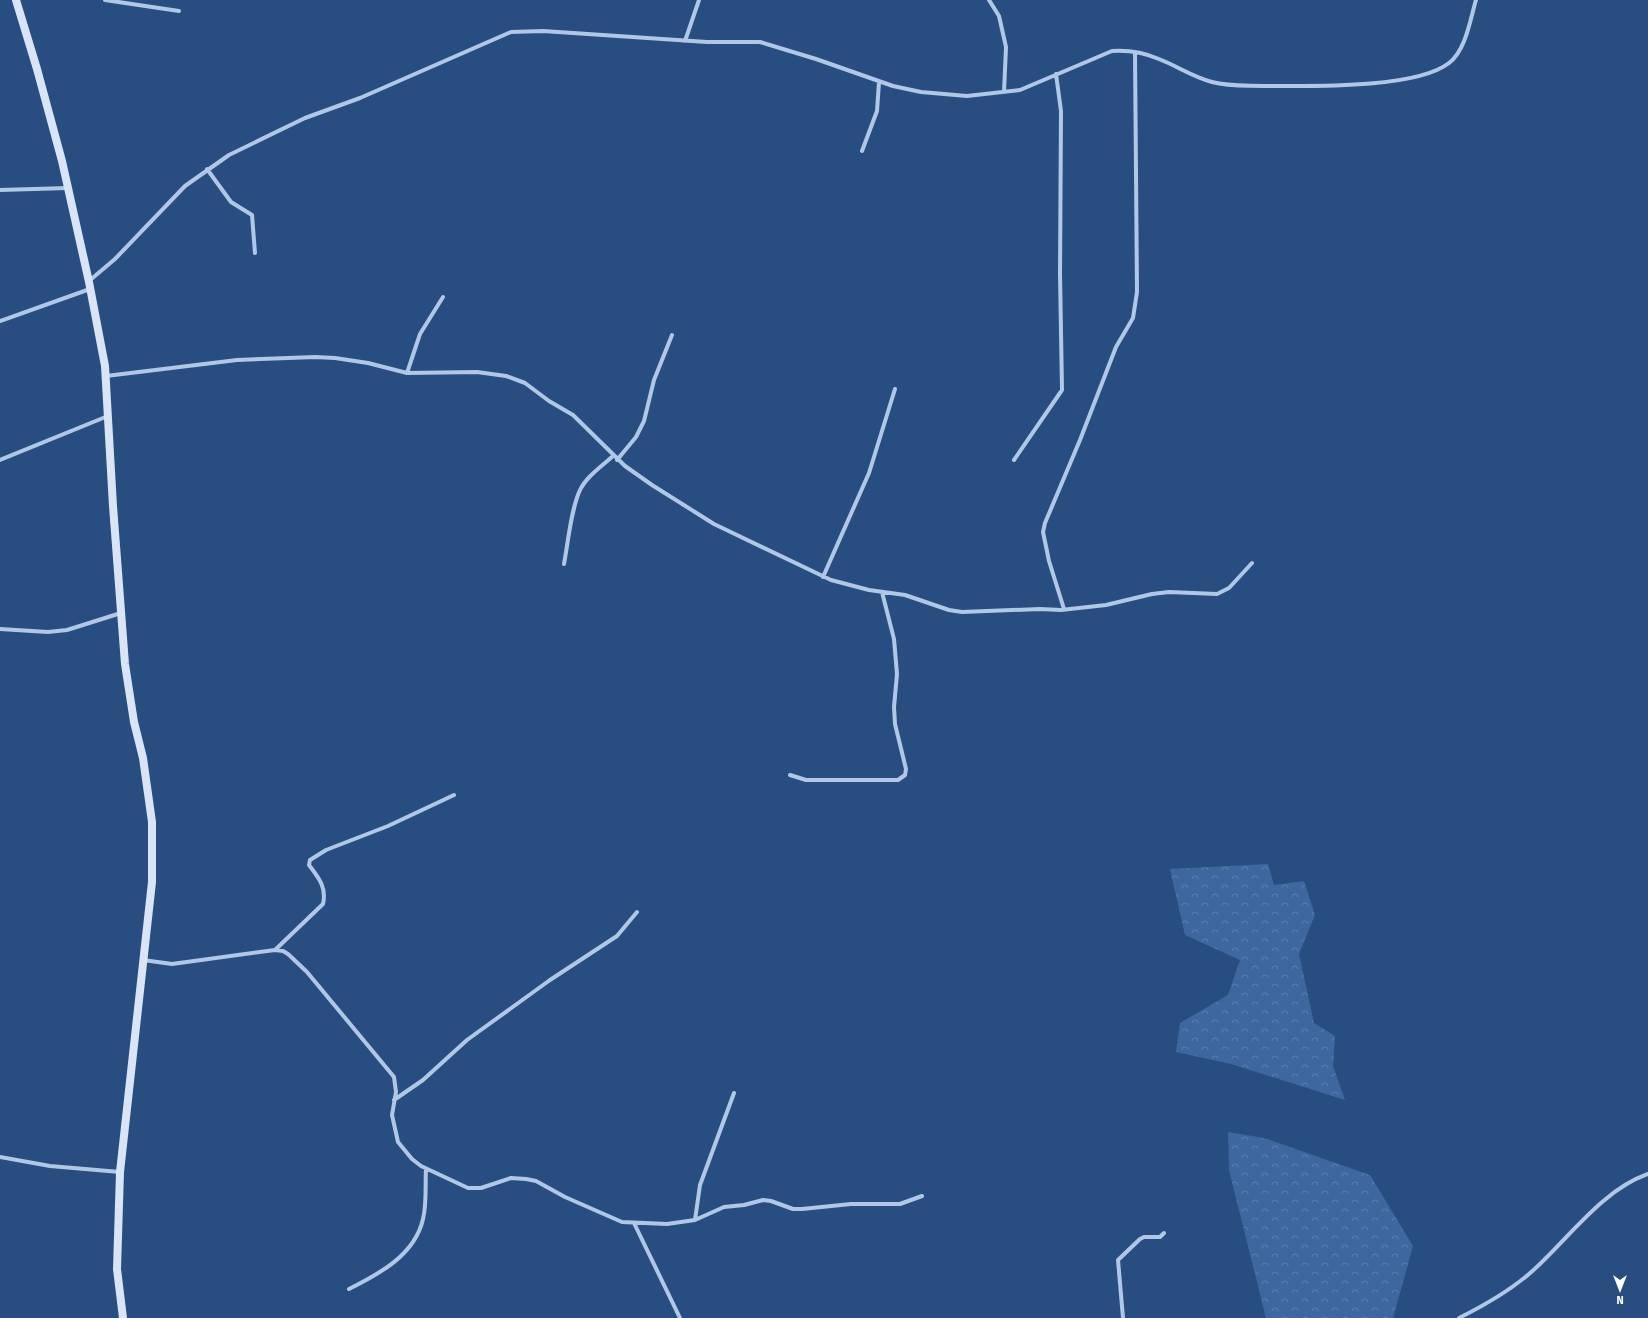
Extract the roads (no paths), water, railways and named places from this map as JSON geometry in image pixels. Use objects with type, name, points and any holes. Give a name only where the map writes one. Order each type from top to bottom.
[{"type":"street","points":[[16,0],[37,70],[68,188],[89,285],[106,376],[113,506],[129,694],[143,758],[152,822],[152,882],[120,1172],[117,1269],[123,1318]]},
{"type":"street","points":[[105,0],[179,11]]},
{"type":"street","points":[[685,41],[699,0]]},
{"type":"street","points":[[989,0],[999,16],[1006,47],[1004,92]]},
{"type":"street","points":[[0,321],[89,285],[185,186],[206,169],[248,145],[305,118],[360,98],[503,34],[543,31],[685,41],[760,42],[816,59],[879,82],[921,92],[967,96],[1004,92],[1038,83],[1112,51],[1124,50],[1160,59],[1200,79],[1230,86],[1306,87],[1388,81],[1417,76],[1436,70],[1449,63],[1459,53],[1476,0]]},
{"type":"street","points":[[1064,609],[1049,561],[1043,532],[1045,523],[1080,440],[1116,347],[1133,318],[1137,292],[1135,53]]},
{"type":"street","points":[[1014,460],[1062,390],[1060,274],[1061,111],[1056,74]]},
{"type":"street","points":[[862,150],[877,110],[879,82]]},
{"type":"street","points":[[206,169],[231,202],[252,215],[255,253]]},
{"type":"street","points":[[0,190],[68,188]]},
{"type":"street","points":[[407,373],[420,334],[443,297]]},
{"type":"street","points":[[617,460],[636,437],[644,421],[654,380],[672,335]]},
{"type":"street","points":[[106,376],[237,360],[315,357],[335,358],[368,363],[407,373],[489,373],[516,379],[572,415],[617,460],[652,486],[714,524],[823,577],[870,590],[905,595],[934,606],[962,612],[1064,609],[1106,605],[1152,594],[1169,592],[1217,594],[1229,588],[1252,563]]},
{"type":"street","points":[[823,577],[869,473],[895,390]]},
{"type":"street","points":[[0,460],[109,416]]},
{"type":"street","points":[[564,564],[576,500],[580,489],[592,474],[613,456]]},
{"type":"street","points":[[790,775],[806,780],[898,780],[905,775],[906,769],[895,724],[894,707],[897,674],[894,639],[882,592]]},
{"type":"street","points":[[0,629],[48,632],[67,630],[121,613]]},
{"type":"street","points":[[275,950],[323,904],[324,894],[322,882],[309,865],[310,860],[326,850],[388,826],[454,795]]},
{"type":"street","points":[[394,1100],[423,1080],[467,1040],[550,980],[616,936],[637,912]]},
{"type":"street","points":[[143,960],[172,964],[275,950],[283,951],[288,954],[307,972],[394,1077],[396,1084],[392,1115],[398,1142],[412,1159],[426,1169],[468,1188],[475,1189],[511,1178],[536,1181],[576,1203],[615,1219],[634,1223],[667,1224],[695,1220],[724,1207],[744,1205],[763,1200],[771,1201],[793,1209],[802,1210],[851,1204],[900,1204],[922,1196]]},
{"type":"street","points":[[695,1220],[700,1184],[734,1092]]},
{"type":"street","points":[[0,1158],[50,1166],[120,1172]]},
{"type":"street","points":[[349,1289],[375,1276],[390,1265],[410,1246],[418,1234],[424,1216],[426,1169]]},
{"type":"street","points":[[1459,1318],[1503,1293],[1529,1274],[1616,1190],[1636,1178],[1648,1174]]},
{"type":"street","points":[[634,1223],[680,1318]]},
{"type":"street","points":[[1124,1318],[1118,1260],[1120,1256],[1140,1239],[1144,1237],[1160,1237],[1164,1234]]}]
